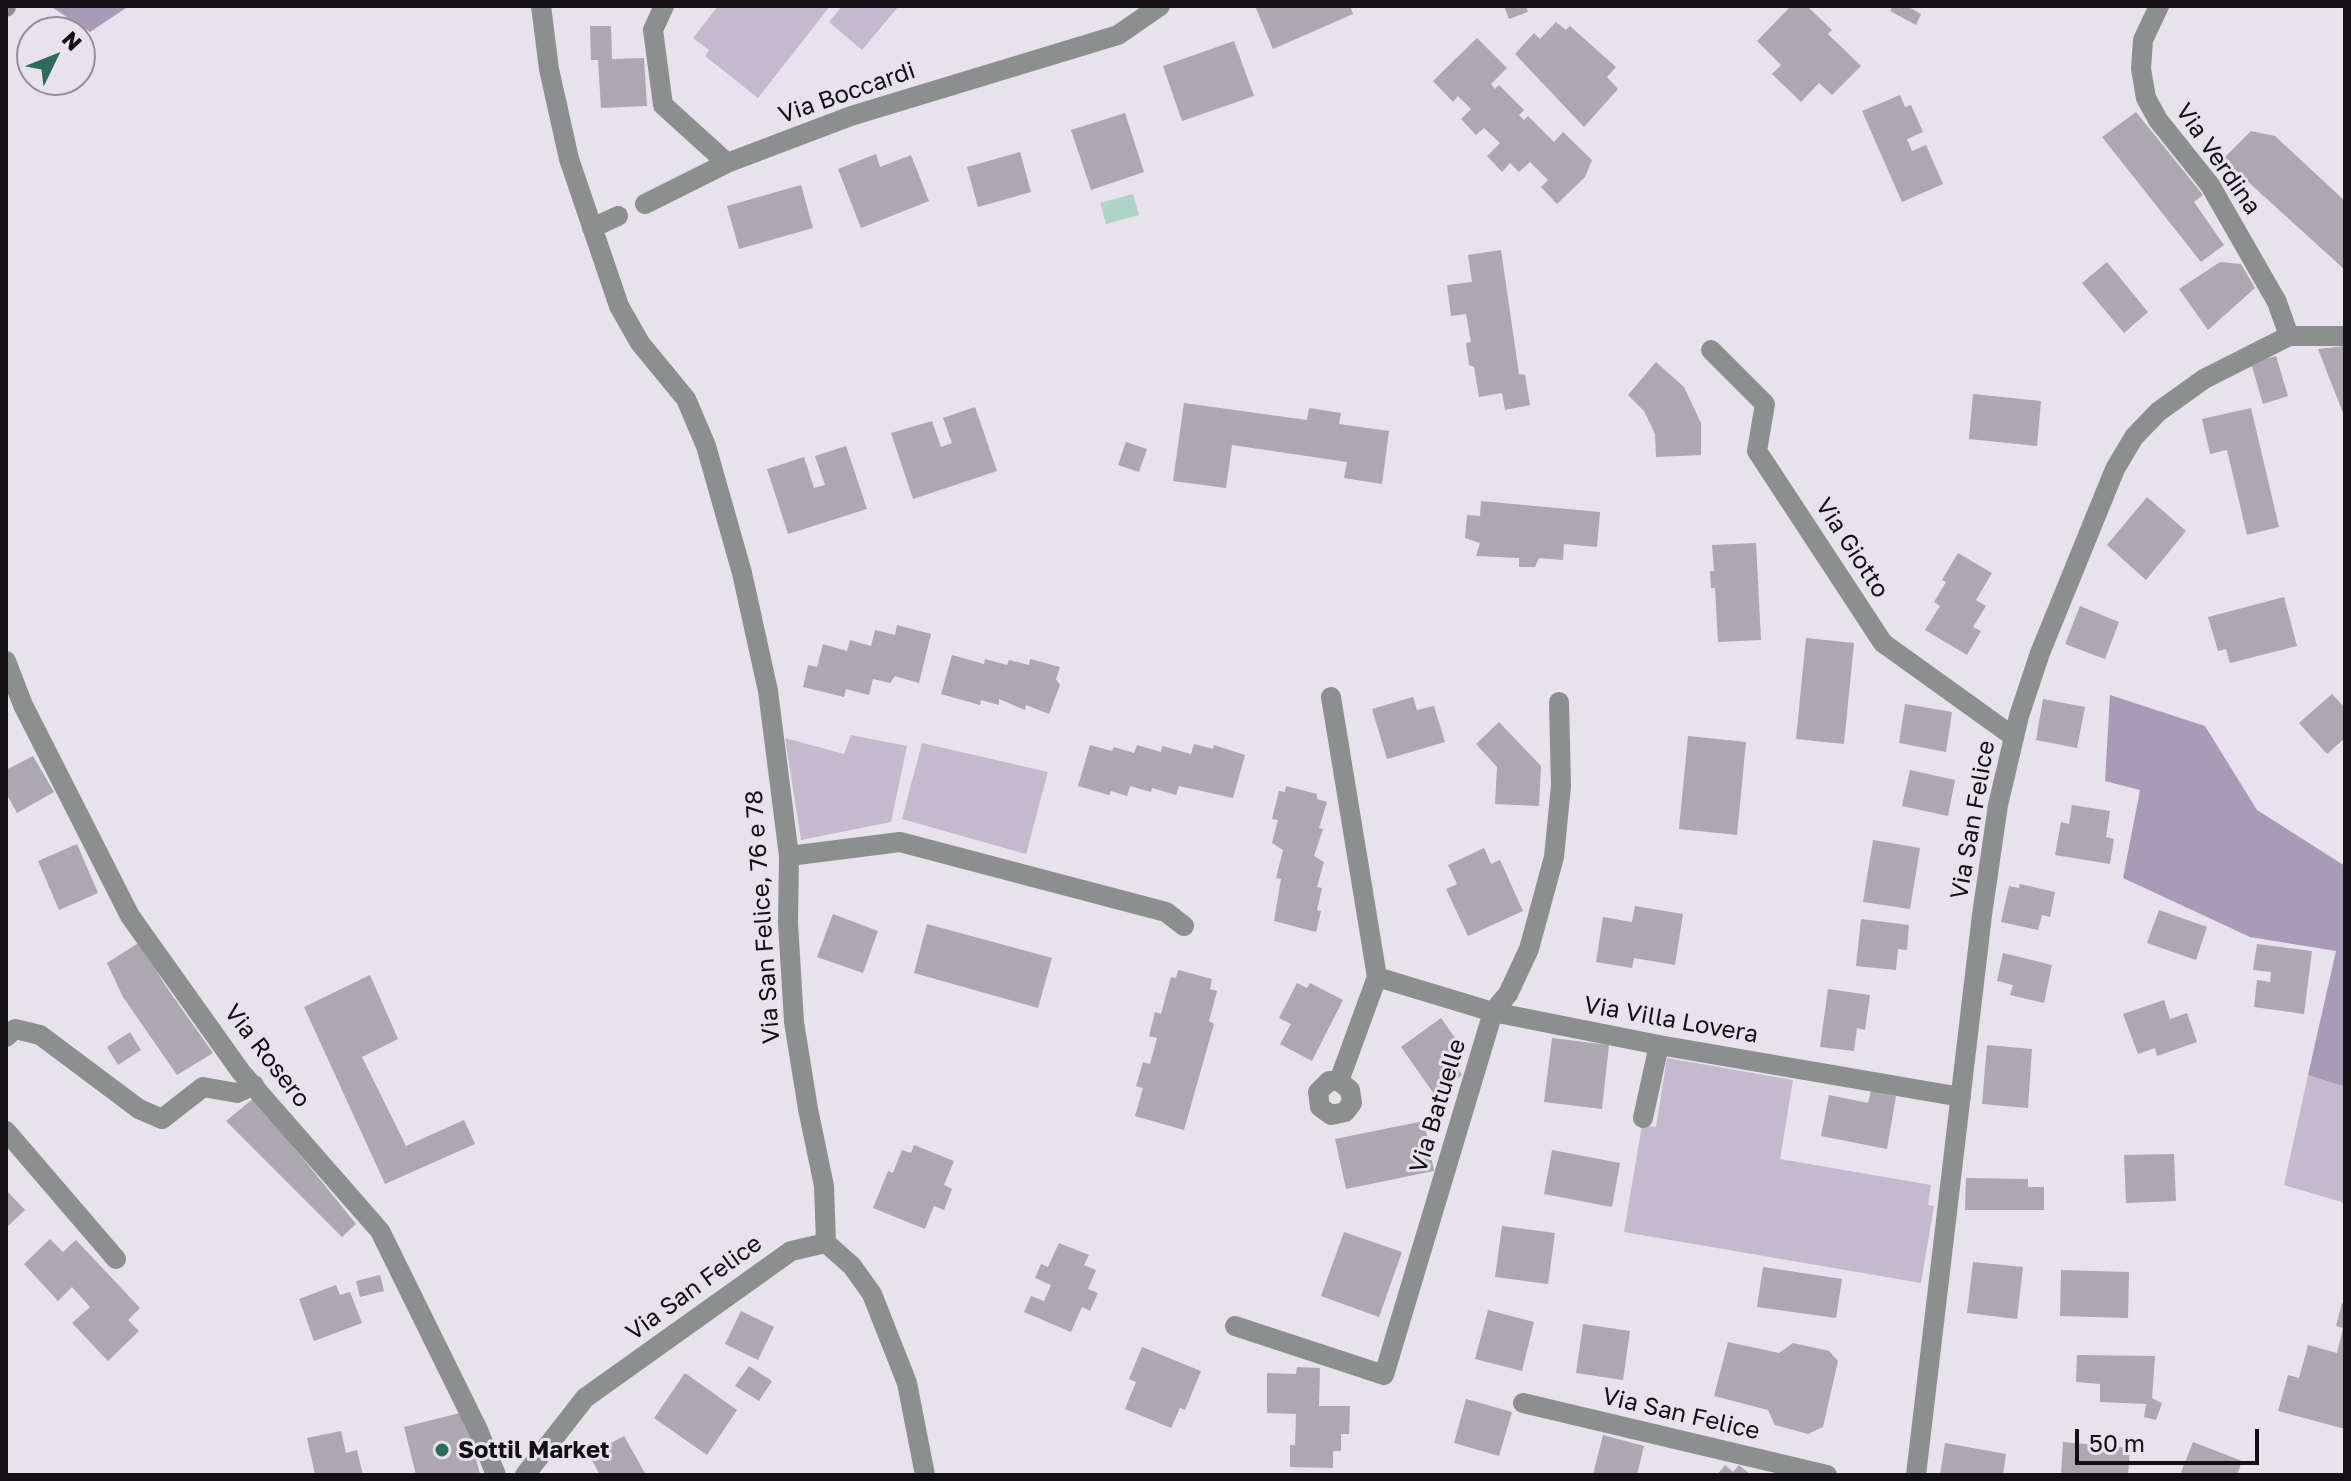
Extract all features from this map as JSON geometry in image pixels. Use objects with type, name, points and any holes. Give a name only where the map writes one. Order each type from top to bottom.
[{"type":"street","name":"Via San Felice, 76 e 78","points":[[541,6],[549,69],[569,159],[619,306],[640,343],[686,399],[706,446],[742,573],[768,691],[789,856],[788,923],[794,1022],[824,1186],[826,1243]]},
{"type":"street","points":[[664,6],[653,30],[663,105],[727,163]]},
{"type":"street","name":"Via Boccardi","points":[[645,204],[727,163],[851,116],[1118,35],[1160,6]]},
{"type":"street","name":"Via Verdina","points":[[2159,6],[2143,40],[2141,69],[2146,98],[2158,120],[2210,185],[2277,302],[2289,336]]},
{"type":"street","points":[[592,228],[618,216]]},
{"type":"street","name":"Via San Felice","points":[[1916,1475],[1998,805],[2014,737],[2040,653],[2109,483],[2134,437],[2158,412],[2204,379],[2289,336],[2345,336]]},
{"type":"street","name":"Via Giotto","points":[[1711,350],[1765,404],[1757,451],[1883,643],[2014,737]]},
{"type":"street","name":"Via Rosero","points":[[6,661],[23,705],[130,916],[254,1085],[380,1231],[478,1430],[496,1475]]},
{"type":"street","points":[[1331,697],[1377,977],[1339,1081]]},
{"type":"street","name":"Via Batuelle","points":[[1235,1326],[1384,1375],[1493,1012],[1508,994],[1529,949],[1554,857],[1561,786],[1559,702]]},
{"type":"street","points":[[789,856],[900,842],[1166,912],[1184,926]]},
{"type":"street","name":"Via Villa Lovera","points":[[1377,977],[1493,1012],[1659,1045],[1961,1097]]},
{"type":"street","points":[[6,1037],[15,1029],[40,1035],[139,1109],[162,1119],[203,1087],[237,1093],[254,1085]]},
{"type":"street","points":[[1643,1118],[1659,1045]]},
{"type":"street","points":[[6,1131],[116,1259]]},
{"type":"street","points":[[826,1243],[852,1266],[872,1294],[907,1383],[925,1475]]},
{"type":"street","name":"Via San Felice","points":[[525,1475],[585,1398],[791,1251],[826,1243]]},
{"type":"street","name":"Via San Felice","points":[[1523,1403],[1827,1475]]},
{"type":"shaded area","points":[[50,6],[129,6],[96,28],[96,16],[65,16]]},
{"type":"shaded area","points":[[718,6],[830,6],[758,98],[705,56],[709,50],[693,38]]},
{"type":"shaded area","points":[[842,6],[899,6],[862,50],[829,22]]},
{"type":"shaded area","points":[[1133,194],[1139,215],[1106,224],[1100,203]]},
{"type":"shaded area","points":[[2110,695],[2205,726],[2257,810],[2345,866],[2345,1087],[2308,1075],[2336,951],[2250,937],[2123,878],[2140,790],[2105,781]]},
{"type":"shaded area","points":[[851,735],[907,746],[891,822],[801,840],[785,738],[844,754]]},
{"type":"shaded area","points":[[922,743],[1048,772],[1026,854],[902,819]]},
{"type":"shaded area","points":[[1667,1058],[1793,1080],[1780,1159],[1931,1185],[1928,1205],[1934,1206],[1921,1283],[1624,1232],[1642,1125],[1656,1127]]},
{"type":"shaded area","points":[[2308,1075],[2345,1087],[2345,1203],[2284,1185]]},
{"type":"building","points":[[1255,6],[1350,6],[1353,14],[1273,49]]},
{"type":"building","points":[[1504,6],[1526,6],[1528,12],[1509,19]]},
{"type":"building","points":[[1791,6],[1807,6],[1832,30],[1828,34],[1861,66],[1832,95],[1819,83],[1801,102],[1772,74],[1781,65],[1757,41]]},
{"type":"building","points":[[1893,6],[1907,6],[1921,14],[1916,25],[1890,11]]},
{"type":"building","points":[[1556,22],[1566,30],[1570,26],[1616,67],[1607,77],[1618,89],[1584,127],[1515,54],[1534,33],[1540,39]]},
{"type":"building","points":[[590,26],[611,26],[612,59],[644,58],[647,106],[601,108],[598,60],[591,60]]},
{"type":"building","points":[[1477,38],[1507,68],[1491,84],[1495,89],[1499,85],[1524,110],[1519,115],[1524,120],[1528,116],[1554,142],[1563,132],[1592,160],[1585,177],[1557,204],[1541,187],[1548,180],[1530,162],[1519,172],[1510,163],[1502,172],[1487,156],[1500,143],[1484,128],[1476,135],[1461,119],[1471,109],[1458,96],[1453,102],[1433,81]]},
{"type":"building","points":[[1234,41],[1254,96],[1182,121],[1163,66]]},
{"type":"building","points":[[1900,95],[1905,107],[1911,105],[1923,132],[1907,139],[1912,151],[1926,145],[1943,184],[1902,202],[1862,111]]},
{"type":"building","points":[[2136,112],[2203,195],[2194,202],[2224,245],[2201,262],[2102,137]]},
{"type":"building","points":[[1125,113],[1144,172],[1091,190],[1071,130]]},
{"type":"building","points":[[2251,131],[2275,136],[2345,201],[2345,270],[2223,159]]},
{"type":"building","points":[[1020,152],[1031,192],[978,207],[967,167]]},
{"type":"building","points":[[876,154],[880,167],[911,155],[929,201],[861,228],[838,169]]},
{"type":"building","points":[[801,185],[813,228],[739,249],[727,206]]},
{"type":"building","points":[[1501,250],[1519,374],[1525,375],[1530,405],[1505,410],[1502,393],[1479,397],[1474,367],[1469,365],[1466,343],[1471,342],[1466,314],[1451,316],[1447,285],[1472,282],[1468,255]]},
{"type":"building","points":[[2107,262],[2148,312],[2124,333],[2082,283]]},
{"type":"building","points":[[2220,262],[2241,264],[2255,288],[2208,330],[2179,289]]},
{"type":"building","points":[[2345,346],[2345,418],[2318,349]]},
{"type":"building","points":[[2276,356],[2288,396],[2263,404],[2251,363]]},
{"type":"building","points":[[1656,362],[1684,387],[1701,423],[1701,455],[1656,457],[1655,434],[1644,411],[1628,395]]},
{"type":"building","points":[[1973,394],[2041,401],[2037,446],[1969,439]]},
{"type":"building","points":[[1184,403],[1307,420],[1309,408],[1341,413],[1339,424],[1389,431],[1382,484],[1344,478],[1347,462],[1232,445],[1226,488],[1173,481]]},
{"type":"building","points":[[975,407],[997,471],[913,499],[891,433],[932,421],[941,447],[952,443],[943,418]]},
{"type":"building","points":[[2251,408],[2279,527],[2247,535],[2227,450],[2210,454],[2202,419]]},
{"type":"building","points":[[1126,442],[1147,449],[1139,472],[1118,465]]},
{"type":"building","points":[[846,446],[867,509],[788,534],[767,469],[804,457],[814,488],[825,485],[815,456]]},
{"type":"building","points":[[2147,497],[2186,531],[2146,580],[2107,545]]},
{"type":"building","points":[[1481,501],[1600,512],[1597,547],[1564,544],[1563,560],[1539,558],[1535,567],[1519,567],[1519,558],[1476,556],[1480,543],[1465,538],[1467,515],[1480,516]]},
{"type":"building","points":[[1756,543],[1761,640],[1718,642],[1715,588],[1711,588],[1710,571],[1714,571],[1712,545]]},
{"type":"building","points":[[1958,553],[1992,573],[1976,600],[1986,606],[1973,627],[1981,631],[1967,655],[1925,630],[1940,606],[1934,602],[1946,582],[1942,580]]},
{"type":"building","points":[[2284,597],[2297,646],[2230,663],[2226,649],[2218,651],[2208,617]]},
{"type":"building","points":[[2080,606],[2119,622],[2105,659],[2065,644]]},
{"type":"building","points":[[897,625],[931,634],[919,683],[895,676],[890,683],[873,679],[869,695],[846,689],[844,697],[803,687],[808,665],[817,667],[823,644],[847,651],[850,640],[871,646],[875,630],[895,635]]},
{"type":"building","points":[[1806,638],[1854,643],[1844,744],[1796,739]]},
{"type":"building","points":[[952,655],[984,664],[985,659],[1007,665],[1009,660],[1029,665],[1030,659],[1060,667],[1056,679],[1060,685],[1049,714],[1026,705],[1025,710],[999,699],[999,705],[981,700],[980,705],[941,694]]},
{"type":"building","points":[[2332,694],[2345,708],[2345,738],[2327,754],[2299,723]]},
{"type":"building","points":[[1413,697],[1417,710],[1434,706],[1445,742],[1387,759],[1372,709]]},
{"type":"building","points":[[2043,699],[2085,707],[2077,748],[2036,740]]},
{"type":"building","points":[[1905,704],[1952,712],[1946,752],[1899,743]]},
{"type":"building","points":[[1499,722],[1541,766],[1539,806],[1495,804],[1497,767],[1476,744]]},
{"type":"building","points":[[1688,736],[1746,742],[1737,835],[1679,829]]},
{"type":"building","points":[[1194,744],[1213,749],[1214,745],[1245,755],[1233,798],[1179,786],[1176,795],[1130,786],[1127,796],[1111,791],[1109,795],[1078,786],[1090,745],[1134,753],[1137,745],[1161,752],[1162,746],[1191,754]]},
{"type":"building","points":[[33,756],[54,792],[17,813],[6,793],[6,770]]},
{"type":"building","points":[[1910,770],[1955,780],[1948,816],[1902,806]]},
{"type":"building","points":[[1286,786],[1317,794],[1317,799],[1327,802],[1319,828],[1323,829],[1314,856],[1324,862],[1317,887],[1322,888],[1316,932],[1274,921],[1281,879],[1276,878],[1283,850],[1272,843],[1278,820],[1272,819],[1279,791],[1285,792]]},
{"type":"building","points":[[2072,805],[2110,811],[2106,837],[2114,839],[2110,864],[2055,855],[2061,822],[2069,824]]},
{"type":"building","points":[[1873,840],[1920,848],[1910,909],[1863,902]]},
{"type":"building","points":[[77,844],[98,893],[59,910],[38,861]]},
{"type":"building","points":[[1484,848],[1491,864],[1500,860],[1523,911],[1468,936],[1446,889],[1457,884],[1448,865]]},
{"type":"building","points":[[2020,884],[2055,892],[2050,917],[2042,915],[2038,930],[2001,922],[2009,886],[2019,888]]},
{"type":"building","points":[[1635,906],[1683,914],[1675,965],[1634,958],[1632,968],[1596,962],[1603,917],[1632,922]]},
{"type":"building","points":[[2159,910],[2207,927],[2196,960],[2147,943]]},
{"type":"building","points":[[833,914],[878,931],[863,973],[817,957]]},
{"type":"building","points":[[1861,919],[1909,925],[1907,950],[1898,949],[1896,970],[1856,966]]},
{"type":"building","points":[[927,924],[1052,958],[1038,1008],[914,973]]},
{"type":"building","points":[[140,942],[165,985],[213,1053],[177,1075],[123,997],[107,963]]},
{"type":"building","points":[[2257,944],[2312,951],[2304,1014],[2254,1007],[2257,980],[2270,982],[2271,972],[2253,970]]},
{"type":"building","points":[[2003,953],[2052,965],[2044,1003],[2010,995],[2013,985],[1997,981]]},
{"type":"building","points":[[1178,970],[1212,979],[1210,989],[1217,991],[1209,1021],[1214,1024],[1184,1130],[1135,1116],[1143,1088],[1136,1086],[1143,1062],[1150,1064],[1157,1038],[1149,1036],[1155,1012],[1161,1014],[1171,977],[1176,978]]},
{"type":"building","points":[[370,975],[398,1039],[362,1057],[406,1146],[464,1120],[475,1144],[385,1184],[304,1007]]},
{"type":"building","points":[[1297,983],[1307,988],[1310,983],[1343,1000],[1312,1061],[1280,1044],[1291,1024],[1279,1018]]},
{"type":"building","points":[[1828,989],[1870,995],[1865,1030],[1857,1028],[1854,1051],[1820,1047]]},
{"type":"building","points":[[2164,1000],[2170,1019],[2187,1013],[2197,1042],[2157,1056],[2155,1048],[2138,1054],[2123,1014]]},
{"type":"building","points":[[1441,1018],[1463,1049],[1450,1058],[1462,1075],[1434,1094],[1401,1047]]},
{"type":"building","points":[[130,1032],[141,1050],[118,1065],[107,1047]]},
{"type":"building","points":[[1552,1038],[1609,1045],[1602,1109],[1544,1102]]},
{"type":"building","points":[[1987,1045],[2032,1049],[2028,1108],[1982,1104]]},
{"type":"building","points":[[1871,1091],[1896,1096],[1887,1149],[1821,1136],[1829,1095],[1868,1103]]},
{"type":"building","points":[[254,1098],[356,1224],[342,1237],[226,1121]]},
{"type":"building","points":[[1424,1121],[1434,1171],[1346,1189],[1335,1139]]},
{"type":"building","points":[[914,1145],[954,1161],[944,1185],[952,1189],[944,1210],[934,1206],[925,1229],[873,1208],[888,1171],[893,1173],[902,1150],[911,1153]]},
{"type":"building","points":[[1552,1150],[1620,1163],[1612,1207],[1544,1194]]},
{"type":"building","points":[[2174,1154],[2176,1201],[2126,1203],[2124,1155]]},
{"type":"building","points":[[1966,1178],[2028,1179],[2028,1187],[2044,1187],[2044,1210],[1965,1210]]},
{"type":"building","points":[[6,1190],[25,1210],[6,1228]]},
{"type":"building","points":[[1502,1226],[1555,1233],[1548,1284],[1495,1277]]},
{"type":"building","points":[[1344,1232],[1402,1252],[1379,1317],[1321,1296]]},
{"type":"building","points":[[50,1239],[63,1252],[76,1240],[140,1308],[128,1320],[139,1331],[108,1361],[72,1323],[90,1307],[72,1287],[58,1301],[24,1264]]},
{"type":"building","points":[[1059,1243],[1089,1255],[1084,1265],[1096,1270],[1088,1289],[1098,1293],[1090,1311],[1082,1307],[1071,1332],[1024,1312],[1031,1296],[1044,1301],[1051,1285],[1035,1278],[1041,1264],[1048,1267]]},
{"type":"building","points":[[1973,1262],[2023,1267],[2017,1319],[1967,1313]]},
{"type":"building","points":[[1763,1267],[1842,1279],[1836,1318],[1757,1307]]},
{"type":"building","points":[[2061,1270],[2129,1272],[2128,1318],[2060,1316]]},
{"type":"building","points":[[380,1275],[384,1291],[360,1297],[356,1281]]},
{"type":"building","points":[[336,1285],[340,1295],[350,1292],[362,1323],[314,1341],[299,1299]]},
{"type":"building","points":[[2342,1303],[2345,1304],[2345,1429],[2278,1411],[2288,1375],[2299,1378],[2308,1345],[2337,1353],[2343,1328],[2336,1326]]},
{"type":"building","points":[[1488,1310],[1534,1322],[1522,1371],[1475,1359]]},
{"type":"building","points":[[741,1311],[774,1327],[758,1360],[725,1344]]},
{"type":"building","points":[[1583,1324],[1630,1331],[1623,1380],[1576,1373]]},
{"type":"building","points":[[1728,1342],[1779,1353],[1793,1343],[1829,1351],[1838,1361],[1823,1427],[1808,1434],[1775,1425],[1768,1410],[1714,1396]]},
{"type":"building","points":[[1142,1347],[1201,1371],[1185,1410],[1180,1408],[1171,1428],[1125,1409],[1136,1382],[1129,1379]]},
{"type":"building","points":[[2077,1355],[2155,1356],[2152,1398],[2162,1403],[2156,1420],[2144,1417],[2146,1404],[2100,1402],[2100,1384],[2076,1382]]},
{"type":"building","points":[[749,1366],[772,1381],[759,1401],[735,1386]]},
{"type":"building","points":[[1297,1367],[1320,1368],[1319,1406],[1350,1406],[1349,1434],[1341,1434],[1341,1451],[1333,1451],[1333,1468],[1290,1467],[1290,1445],[1295,1445],[1296,1414],[1267,1413],[1267,1373],[1296,1374]]},
{"type":"building","points":[[685,1373],[737,1410],[707,1455],[654,1418]]},
{"type":"building","points":[[1466,1399],[1512,1412],[1499,1456],[1454,1443]]},
{"type":"building","name":"Sottil Market","points":[[464,1412],[480,1474],[416,1475],[404,1427]]},
{"type":"building","points":[[341,1431],[346,1453],[357,1450],[363,1475],[315,1475],[307,1438]]},
{"type":"building","points":[[1603,1435],[1644,1446],[1637,1475],[1593,1475]]},
{"type":"building","points":[[624,1436],[646,1475],[600,1475],[589,1455]]},
{"type":"building","points":[[2063,1442],[2130,1448],[2128,1475],[2061,1475]]},
{"type":"building","points":[[2193,1442],[2242,1461],[2237,1475],[2180,1475]]},
{"type":"building","points":[[1945,1443],[2006,1454],[2003,1475],[1940,1475]]},
{"type":"building","points":[[1725,1465],[1733,1472],[1739,1465],[1751,1475],[1717,1475]]},
{"type":"place","name":"Sottil Market","points":[[442,1450]]}]
